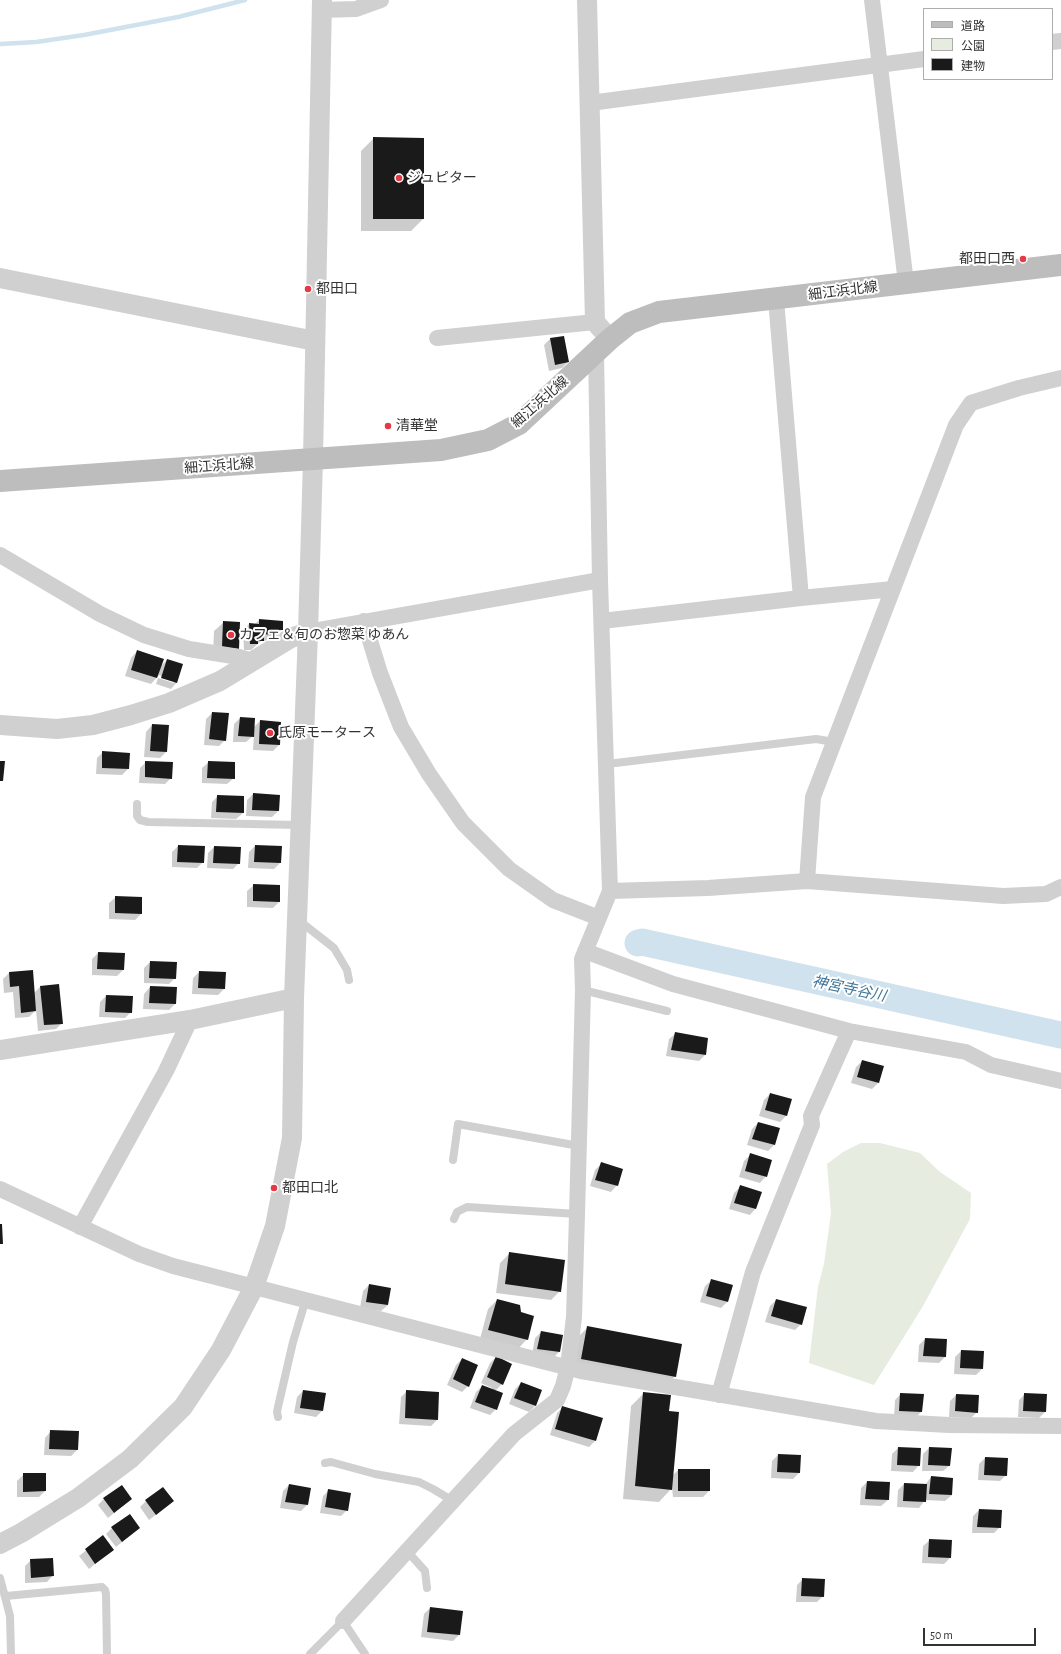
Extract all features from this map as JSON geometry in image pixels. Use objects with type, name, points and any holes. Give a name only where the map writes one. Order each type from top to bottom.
[{"type":"main road","name":"細江浜北線","points":[[0,481],[94,476],[441,450],[488,440],[519,424],[630,323],[659,312],[1061,265]]},
{"type":"street","points":[[0,1544],[21,1533],[90,1490],[130,1459],[183,1407],[221,1350],[254,1287],[276,1226],[292,1138],[294,998],[313,459],[321,4],[356,10],[381,0]]},
{"type":"street","points":[[343,1620],[514,1434],[557,1400],[563,1386],[568,1367],[574,1317],[583,990],[582,959],[610,891],[600,580],[603,346],[595,322],[587,0]]},
{"type":"street","points":[[872,0],[906,283]]},
{"type":"street","points":[[590,103],[923,59]]},
{"type":"street","points":[[0,278],[315,341]]},
{"type":"street","points":[[776,299],[801,598]]},
{"type":"street","points":[[437,338],[595,322]]},
{"type":"street","points":[[807,881],[812,797],[956,425],[971,403],[1018,388],[1061,378]]},
{"type":"street","points":[[1,558],[100,614],[144,635],[189,649],[253,661]]},
{"type":"street","points":[[0,725],[57,729],[108,722],[170,703],[220,681],[291,638],[308,632],[600,580]]},
{"type":"street","points":[[602,621],[893,589]]},
{"type":"street","points":[[364,621],[380,673],[401,727],[429,774],[463,823],[509,868],[553,900],[599,918]]},
{"type":"street","points":[[610,891],[708,888],[807,881],[1003,896],[1046,894],[1061,887]]},
{"type":"street","points":[[585,951],[673,984],[849,1031],[966,1052],[991,1065],[1061,1081]]},
{"type":"street","points":[[0,1050],[190,1020],[294,998]]},
{"type":"street","points":[[80,1227],[166,1071],[190,1020]]},
{"type":"street","points":[[720,1395],[753,1272],[812,1125],[812,1116],[849,1031]]},
{"type":"street","points":[[0,1189],[138,1254],[173,1266],[581,1371],[876,1421],[949,1426],[1061,1426]]},
{"type":"lane","points":[[607,764],[816,739],[834,742]]},
{"type":"lane","points":[[137,804],[138,816],[140,820],[148,822],[301,825]]},
{"type":"lane","points":[[297,921],[306,926],[334,948],[346,970],[349,980]]},
{"type":"lane","points":[[583,990],[666,1011]]},
{"type":"lane","points":[[453,1160],[458,1124],[579,1146]]},
{"type":"lane","points":[[454,1219],[457,1212],[467,1207],[577,1214]]},
{"type":"lane","points":[[278,1417],[278,1407],[293,1342],[306,1299]]},
{"type":"lane","points":[[325,1464],[331,1462],[375,1474],[419,1482],[434,1489],[453,1501]]},
{"type":"lane","points":[[407,1551],[425,1571],[427,1588]]},
{"type":"lane","points":[[0,1578],[6,1596],[10,1616],[12,1654]]},
{"type":"lane","points":[[6,1596],[102,1587],[106,1594],[107,1654]]},
{"type":"lane","points":[[310,1654],[343,1620],[365,1654]]},
{"type":"green space","points":[[861,1143],[880,1143],[920,1153],[940,1172],[971,1193],[970,1219],[923,1306],[874,1385],[809,1363],[818,1287],[824,1264],[831,1213],[827,1164],[843,1152]]},
{"type":"building","name":"ジュピター","points":[[373,137],[424,138],[424,219],[373,219]]},
{"type":"building","points":[[564,336],[569,362],[555,365],[550,338]]},
{"type":"building","points":[[259,619],[283,621],[283,630],[278,630],[272,635],[264,634],[264,641],[258,641],[258,644],[250,644],[249,623],[259,624]]},
{"type":"building","name":"カフェ＆旬のお惣菜 ゆあん","points":[[223,621],[240,622],[239,649],[222,647]]},
{"type":"building","points":[[137,650],[164,659],[157,678],[131,670]]},
{"type":"building","points":[[167,659],[183,664],[177,683],[161,678]]},
{"type":"building","points":[[212,712],[229,713],[226,741],[209,739]]},
{"type":"building","points":[[240,717],[255,718],[254,737],[238,736]]},
{"type":"building","name":"氏原モータース","points":[[260,720],[281,722],[280,745],[259,744]]},
{"type":"building","points":[[152,724],[169,725],[167,752],[150,751]]},
{"type":"building","points":[[102,751],[130,753],[129,769],[102,768]]},
{"type":"building","points":[[0,761],[5,761],[3,781],[0,781]]},
{"type":"building","points":[[145,761],[173,762],[172,779],[145,777]]},
{"type":"building","points":[[208,761],[235,762],[235,779],[207,778]]},
{"type":"building","points":[[253,793],[280,795],[279,811],[252,810]]},
{"type":"building","points":[[217,795],[244,796],[244,813],[216,812]]},
{"type":"building","points":[[178,845],[205,846],[204,863],[177,862]]},
{"type":"building","points":[[255,845],[282,846],[281,863],[254,862]]},
{"type":"building","points":[[214,846],[241,847],[240,864],[213,863]]},
{"type":"building","points":[[253,884],[280,885],[280,902],[253,901]]},
{"type":"building","points":[[115,896],[142,897],[142,914],[115,913]]},
{"type":"building","points":[[98,952],[125,953],[124,970],[97,969]]},
{"type":"building","points":[[150,961],[177,962],[176,979],[149,978]]},
{"type":"building","points":[[33,970],[36,1011],[21,1013],[19,986],[10,987],[9,972]]},
{"type":"building","points":[[199,971],[226,972],[225,989],[198,988]]},
{"type":"building","points":[[59,984],[63,1024],[44,1025],[40,986]]},
{"type":"building","points":[[150,986],[177,987],[176,1004],[149,1003]]},
{"type":"building","points":[[106,995],[133,996],[132,1013],[105,1012]]},
{"type":"building","points":[[675,1032],[708,1038],[706,1055],[671,1050]]},
{"type":"building","points":[[862,1060],[884,1066],[879,1083],[857,1077]]},
{"type":"building","points":[[770,1093],[792,1099],[787,1116],[765,1110]]},
{"type":"building","points":[[758,1122],[780,1128],[775,1145],[752,1139]]},
{"type":"building","points":[[750,1153],[772,1160],[767,1177],[745,1171]]},
{"type":"building","points":[[601,1162],[623,1169],[618,1186],[595,1180]]},
{"type":"building","points":[[740,1185],[762,1192],[756,1209],[734,1203]]},
{"type":"building","points":[[0,1224],[2,1224],[3,1244],[0,1244]]},
{"type":"building","points":[[509,1252],[565,1260],[561,1292],[505,1284]]},
{"type":"building","points":[[711,1279],[733,1285],[728,1302],[706,1296]]},
{"type":"building","points":[[369,1284],[391,1288],[388,1305],[366,1302]]},
{"type":"building","points":[[497,1299],[520,1305],[521,1312],[534,1316],[528,1340],[488,1330]]},
{"type":"building","points":[[776,1299],[807,1307],[802,1325],[771,1316]]},
{"type":"building","points":[[587,1326],[682,1344],[676,1377],[581,1359]]},
{"type":"building","points":[[541,1331],[563,1335],[560,1352],[537,1349]]},
{"type":"building","points":[[925,1338],[947,1339],[946,1357],[923,1356]]},
{"type":"building","points":[[961,1350],[984,1351],[983,1369],[960,1368]]},
{"type":"building","points":[[496,1356],[512,1364],[503,1385],[487,1377]]},
{"type":"building","points":[[462,1358],[478,1365],[469,1387],[453,1379]]},
{"type":"building","points":[[521,1382],[542,1390],[536,1406],[514,1398]]},
{"type":"building","points":[[482,1385],[503,1393],[497,1410],[475,1402]]},
{"type":"building","points":[[303,1390],[326,1393],[323,1411],[300,1408]]},
{"type":"building","points":[[406,1390],[439,1392],[438,1420],[405,1418]]},
{"type":"building","points":[[643,1392],[671,1395],[669,1411],[679,1412],[672,1490],[635,1486]]},
{"type":"building","points":[[900,1393],[924,1394],[922,1412],[899,1411]]},
{"type":"building","points":[[1024,1393],[1047,1394],[1046,1412],[1023,1411]]},
{"type":"building","points":[[956,1394],[979,1395],[978,1413],[955,1411]]},
{"type":"building","points":[[562,1406],[603,1418],[596,1441],[555,1429]]},
{"type":"building","points":[[50,1430],[79,1431],[78,1450],[49,1449]]},
{"type":"building","points":[[898,1447],[921,1448],[920,1466],[897,1465]]},
{"type":"building","points":[[929,1447],[952,1448],[950,1466],[928,1465]]},
{"type":"building","points":[[778,1454],[801,1455],[800,1473],[777,1472]]},
{"type":"building","points":[[985,1457],[1008,1458],[1007,1476],[984,1475]]},
{"type":"building","points":[[678,1469],[710,1469],[710,1491],[678,1491]]},
{"type":"building","points":[[23,1473],[46,1473],[46,1491],[23,1492]]},
{"type":"building","points":[[931,1476],[953,1478],[952,1495],[929,1494]]},
{"type":"building","points":[[867,1481],[890,1482],[889,1500],[865,1499]]},
{"type":"building","points":[[904,1483],[927,1484],[926,1502],[903,1501]]},
{"type":"building","points":[[289,1484],[311,1488],[308,1505],[285,1502]]},
{"type":"building","points":[[122,1485],[132,1499],[114,1513],[103,1498]]},
{"type":"building","points":[[163,1487],[174,1501],[156,1515],[145,1500]]},
{"type":"building","points":[[328,1489],[351,1493],[348,1511],[325,1507]]},
{"type":"building","points":[[979,1509],[1002,1510],[1001,1528],[977,1527]]},
{"type":"building","points":[[130,1514],[140,1528],[122,1542],[111,1527]]},
{"type":"building","points":[[103,1535],[114,1550],[95,1564],[85,1549]]},
{"type":"building","points":[[929,1539],[952,1540],[951,1558],[928,1557]]},
{"type":"building","points":[[53,1558],[54,1576],[31,1578],[30,1559]]},
{"type":"building","points":[[802,1578],[825,1579],[824,1597],[801,1596]]},
{"type":"building","points":[[430,1607],[463,1611],[460,1635],[427,1632]]},
{"type":"waterway","points":[[0,44],[36,42],[84,35],[178,17],[245,0]]},
{"type":"waterway","name":"神宮寺谷川","points":[[638,943],[642,942],[1061,1035]]},
{"type":"place","name":"ジュピター","points":[[399,178]]},
{"type":"place","name":"都田口西","points":[[1023,259]]},
{"type":"place","name":"都田口","points":[[308,289]]},
{"type":"place","name":"清華堂","points":[[388,426]]},
{"type":"place","name":"カフェ＆旬のお惣菜 ゆあん","points":[[231,635]]},
{"type":"place","name":"氏原モータース","points":[[270,733]]},
{"type":"place","name":"都田口北","points":[[274,1188]]}]
